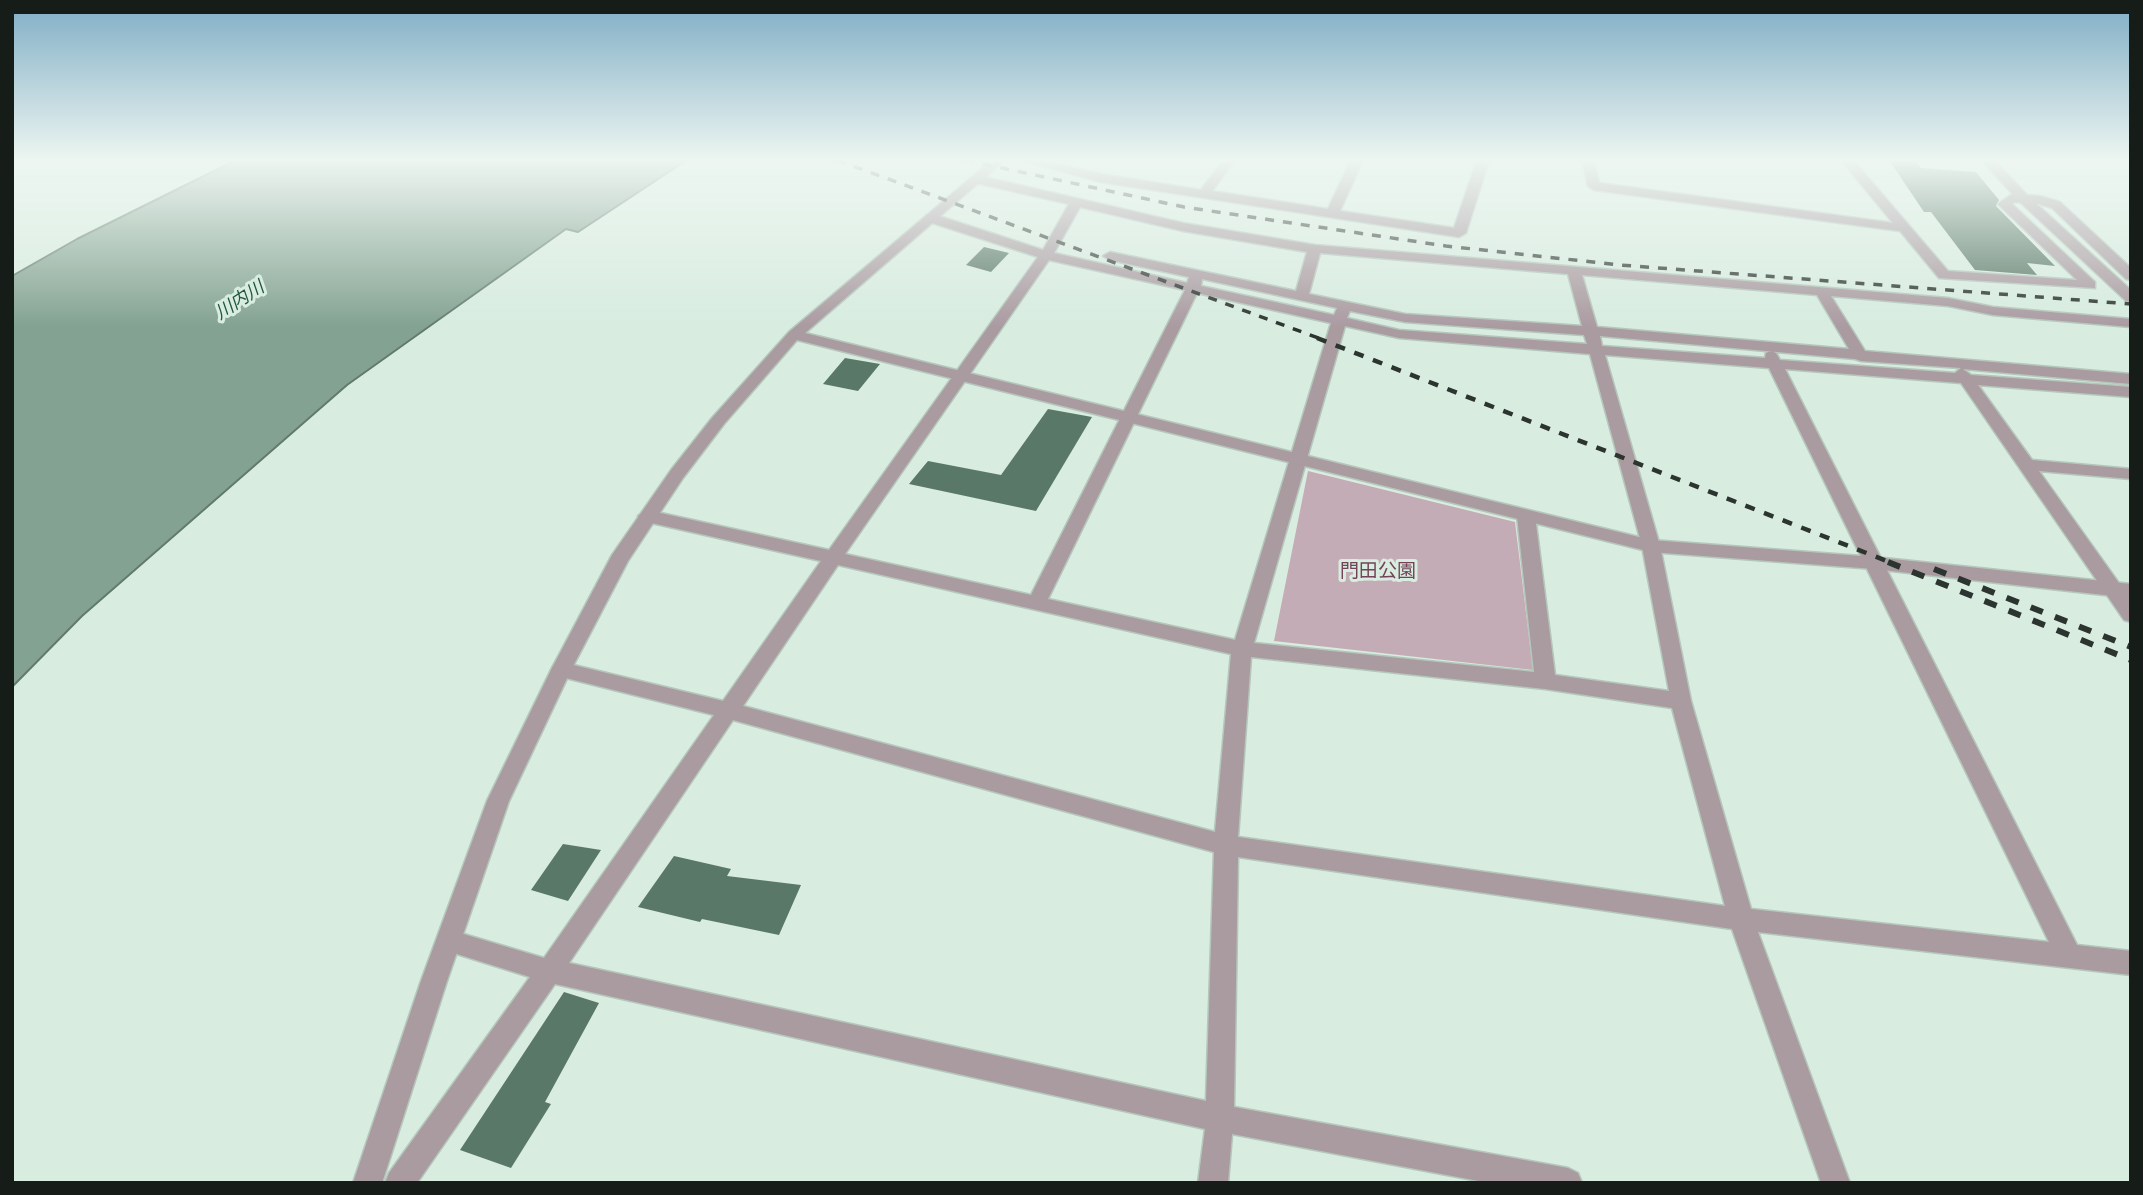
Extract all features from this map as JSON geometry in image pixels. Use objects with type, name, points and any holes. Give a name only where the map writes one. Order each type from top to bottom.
[{"type":"street","points":[[367,1183],[434,981],[498,801],[561,670],[619,559],[647,516],[718,421],[794,335],[934,216]]},
{"type":"street","points":[[399,1183],[1049,250],[1068,216]]},
{"type":"street","points":[[1135,216],[1183,227],[1315,249],[1948,302],[1993,311],[2131,323]]},
{"type":"street","points":[[1344,216],[1459,233],[1465,216]]},
{"type":"street","points":[[1814,216],[1904,228]]},
{"type":"street","points":[[1894,216],[1944,275],[2090,285],[2016,216]]},
{"type":"street","points":[[2042,216],[2131,298]]},
{"type":"street","points":[[2067,216],[2131,276]]},
{"type":"street","points":[[931,218],[1049,250],[1343,313],[1592,331],[1967,381],[2131,392]]},
{"type":"street","points":[[1301,296],[1315,249]]},
{"type":"street","points":[[1574,271],[1651,546],[1681,701],[1741,919],[1836,1183]]},
{"type":"street","points":[[1195,280],[1301,296],[1399,334],[1598,351],[1861,356],[2131,379]]},
{"type":"street","points":[[1037,602],[1195,280]]},
{"type":"street","points":[[1821,291],[1861,356]]},
{"type":"street","points":[[1213,1183],[1220,1118],[1226,845],[1242,649],[1296,460],[1343,313]]},
{"type":"street","points":[[794,335],[1651,546],[1874,563],[2122,590]]},
{"type":"street","points":[[1771,356],[2068,954]]},
{"type":"street","points":[[1956,363],[2027,465],[2122,590],[2131,615]]},
{"type":"street","points":[[2027,465],[2131,474]]},
{"type":"street","points":[[647,516],[1242,649],[1545,681],[1681,701]]},
{"type":"street","points":[[1526,516],[1545,681]]},
{"type":"street","points":[[561,670],[728,710],[1226,845],[1741,919],[2131,962]]},
{"type":"street","points":[[450,942],[549,971],[1220,1118],[1568,1183]]},
{"type":"green space","name":"門田公園","points":[[1308,471],[1515,522],[1533,670],[1274,641]]},
{"type":"water","name":"川内川","points":[[124,216],[603,216],[578,232],[566,229],[347,385],[82,616],[12,687],[12,276]]},
{"type":"building","points":[[1934,216],[2006,216],[2055,266],[2027,263],[2037,275],[1975,270]]},
{"type":"building","points":[[984,247],[1009,253],[991,272],[966,265]]},
{"type":"building","points":[[845,358],[880,364],[858,391],[823,384]]},
{"type":"building","points":[[1048,409],[1092,417],[1036,511],[909,484],[928,461],[1001,475]]},
{"type":"building","points":[[563,844],[601,850],[568,901],[531,890]]},
{"type":"building","points":[[674,856],[731,869],[727,876],[801,885],[779,935],[702,919],[700,922],[638,907]]},
{"type":"building","points":[[564,992],[599,1003],[545,1102],[551,1104],[511,1168],[460,1150]]},
{"type":"railway","points":[[988,216],[1321,339]]},
{"type":"railway","points":[[1243,216],[1446,246],[1620,265],[2131,304]]},
{"type":"railway","points":[[1317,338],[1892,563]]},
{"type":"railway","points":[[1888,562],[2131,660]]},
{"type":"railway","points":[[1934,569],[2131,647]]}]
